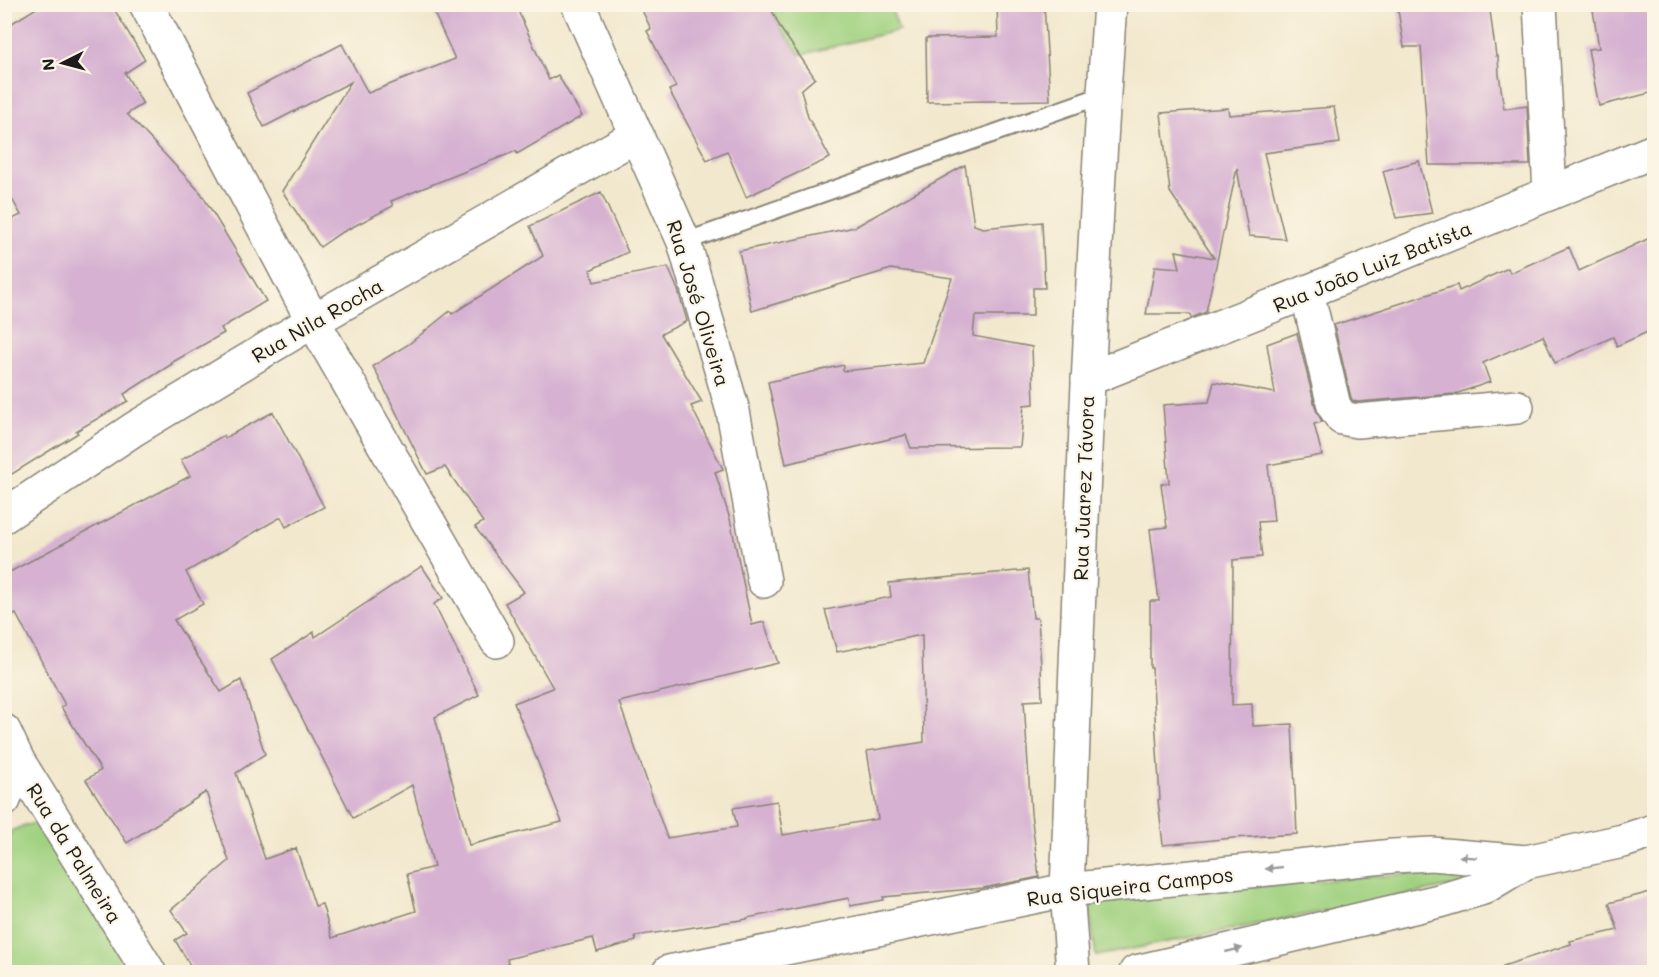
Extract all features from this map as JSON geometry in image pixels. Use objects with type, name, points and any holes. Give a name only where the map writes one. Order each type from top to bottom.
[{"type":"street","points":[[147,4],[313,321],[497,641]]},
{"type":"street","name":"Rua José Oliveira","points":[[578,4],[684,242],[733,411],[764,581]]},
{"type":"street","name":"Rua Juarez Távora","points":[[1073,972],[1067,890],[1088,379],[1110,4]]},
{"type":"street","points":[[1540,4],[1550,193]]},
{"type":"street","name":"Rua Nila Rocha","points":[[4,516],[134,429],[313,321],[637,135]]},
{"type":"street","name":"Rua João Luiz Batista","points":[[1088,379],[1654,151]]},
{"type":"street","points":[[1307,292],[1334,406],[1342,418],[1357,420],[1516,407]]},
{"type":"street","name":"Rua da Palmeira","points":[[4,731],[18,760],[149,972]]},
{"type":"street","points":[[4,800],[18,760]]},
{"type":"street","name":"Rua Siqueira Campos","points":[[669,972],[1067,890],[1393,856],[1432,854],[1526,862],[1623,841],[1654,831]]},
{"type":"street","name":"Rua Siqueira Campos","points":[[1136,972],[1439,901],[1484,888],[1526,862]]},
{"type":"lane","points":[[684,242],[1103,95]]},
{"type":"green space","points":[[769,5],[890,5],[899,30],[800,55],[781,29]]},
{"type":"green space","points":[[42,823],[133,972],[5,972],[5,852],[11,831],[25,825]]},
{"type":"green space","points":[[1456,870],[1465,872],[1462,884],[1096,956],[1088,899]]},
{"type":"building","points":[[43,4],[111,4],[145,60],[125,73],[143,104],[127,114],[201,193],[266,301],[221,328],[224,333],[171,363],[124,394],[128,401],[76,431],[78,433],[4,479],[4,223],[21,215],[4,185],[4,28]]},
{"type":"building","points":[[430,4],[515,4],[549,80],[558,75],[582,116],[517,154],[516,151],[391,201],[393,206],[339,234],[320,247],[282,191],[351,82],[264,127],[247,93],[342,44],[368,93],[455,59]]},
{"type":"building","points":[[639,4],[769,4],[781,29],[815,78],[801,90],[808,117],[830,158],[746,197],[727,151],[707,160],[669,90],[676,87],[647,31],[651,29]]},
{"type":"building","points":[[997,4],[1044,4],[1050,100],[927,102],[926,38],[998,37]]},
{"type":"building","points":[[1397,4],[1450,4],[1450,7],[1490,11],[1504,109],[1527,106],[1530,165],[1429,165],[1421,47],[1404,47]]},
{"type":"building","points":[[1592,4],[1654,4],[1654,92],[1599,106],[1588,49],[1599,48]]},
{"type":"building","points":[[1334,107],[1340,143],[1264,153],[1285,239],[1249,236],[1237,168],[1206,312],[1191,318],[1190,314],[1146,314],[1155,266],[1180,268],[1176,251],[1214,258],[1170,192],[1161,113],[1228,108],[1229,115]]},
{"type":"building","points":[[1419,161],[1432,213],[1396,218],[1383,171]]},
{"type":"building","points":[[965,165],[974,225],[983,228],[1042,222],[1045,288],[1033,288],[1033,316],[975,316],[973,336],[1032,347],[1034,404],[1024,405],[1020,447],[911,448],[906,435],[786,464],[768,382],[844,365],[843,371],[923,363],[952,278],[891,269],[752,311],[739,251],[855,227]]},
{"type":"building","points":[[601,192],[628,252],[590,270],[594,282],[668,267],[687,321],[661,334],[702,402],[691,406],[723,469],[715,472],[730,519],[752,625],[764,622],[778,663],[619,702],[667,838],[737,827],[733,808],[777,801],[783,835],[878,819],[867,751],[924,742],[922,635],[837,652],[825,610],[891,597],[889,583],[1028,570],[1033,618],[1038,618],[1041,666],[1042,700],[1024,701],[1031,813],[1039,877],[983,888],[883,897],[884,900],[850,906],[849,898],[747,919],[635,936],[636,941],[597,952],[593,938],[507,959],[510,972],[194,972],[175,940],[187,933],[171,910],[229,861],[206,792],[127,843],[86,780],[101,770],[61,707],[65,705],[16,614],[4,620],[4,575],[190,476],[181,460],[224,435],[225,438],[273,412],[324,507],[286,527],[281,517],[186,572],[203,604],[174,620],[221,692],[241,680],[265,754],[236,773],[265,859],[296,848],[315,906],[322,904],[332,938],[416,911],[407,874],[434,867],[412,785],[353,818],[272,659],[314,632],[315,637],[422,566],[443,598],[434,604],[479,695],[435,717],[469,845],[562,822],[514,703],[553,688],[505,603],[524,592],[475,527],[483,522],[445,467],[427,474],[373,366],[409,344],[450,311],[452,314],[543,256],[530,226]]},
{"type":"building","points":[[1654,236],[1654,329],[1617,346],[1613,337],[1555,363],[1543,336],[1483,363],[1490,382],[1455,394],[1358,402],[1351,398],[1334,325],[1457,285],[1459,291],[1508,268],[1510,273],[1569,247],[1579,271]]},
{"type":"building","points":[[1297,333],[1316,410],[1322,422],[1314,424],[1322,455],[1268,465],[1274,521],[1258,522],[1262,557],[1233,560],[1232,705],[1252,704],[1253,726],[1292,724],[1297,834],[1163,845],[1158,800],[1160,799],[1152,668],[1150,668],[1150,601],[1159,601],[1150,529],[1167,527],[1161,484],[1169,483],[1163,405],[1209,402],[1214,382],[1275,393],[1267,344]]},
{"type":"building","points":[[1654,891],[1654,972],[1504,972],[1503,966],[1571,944],[1570,941],[1618,930],[1609,903]]}]
